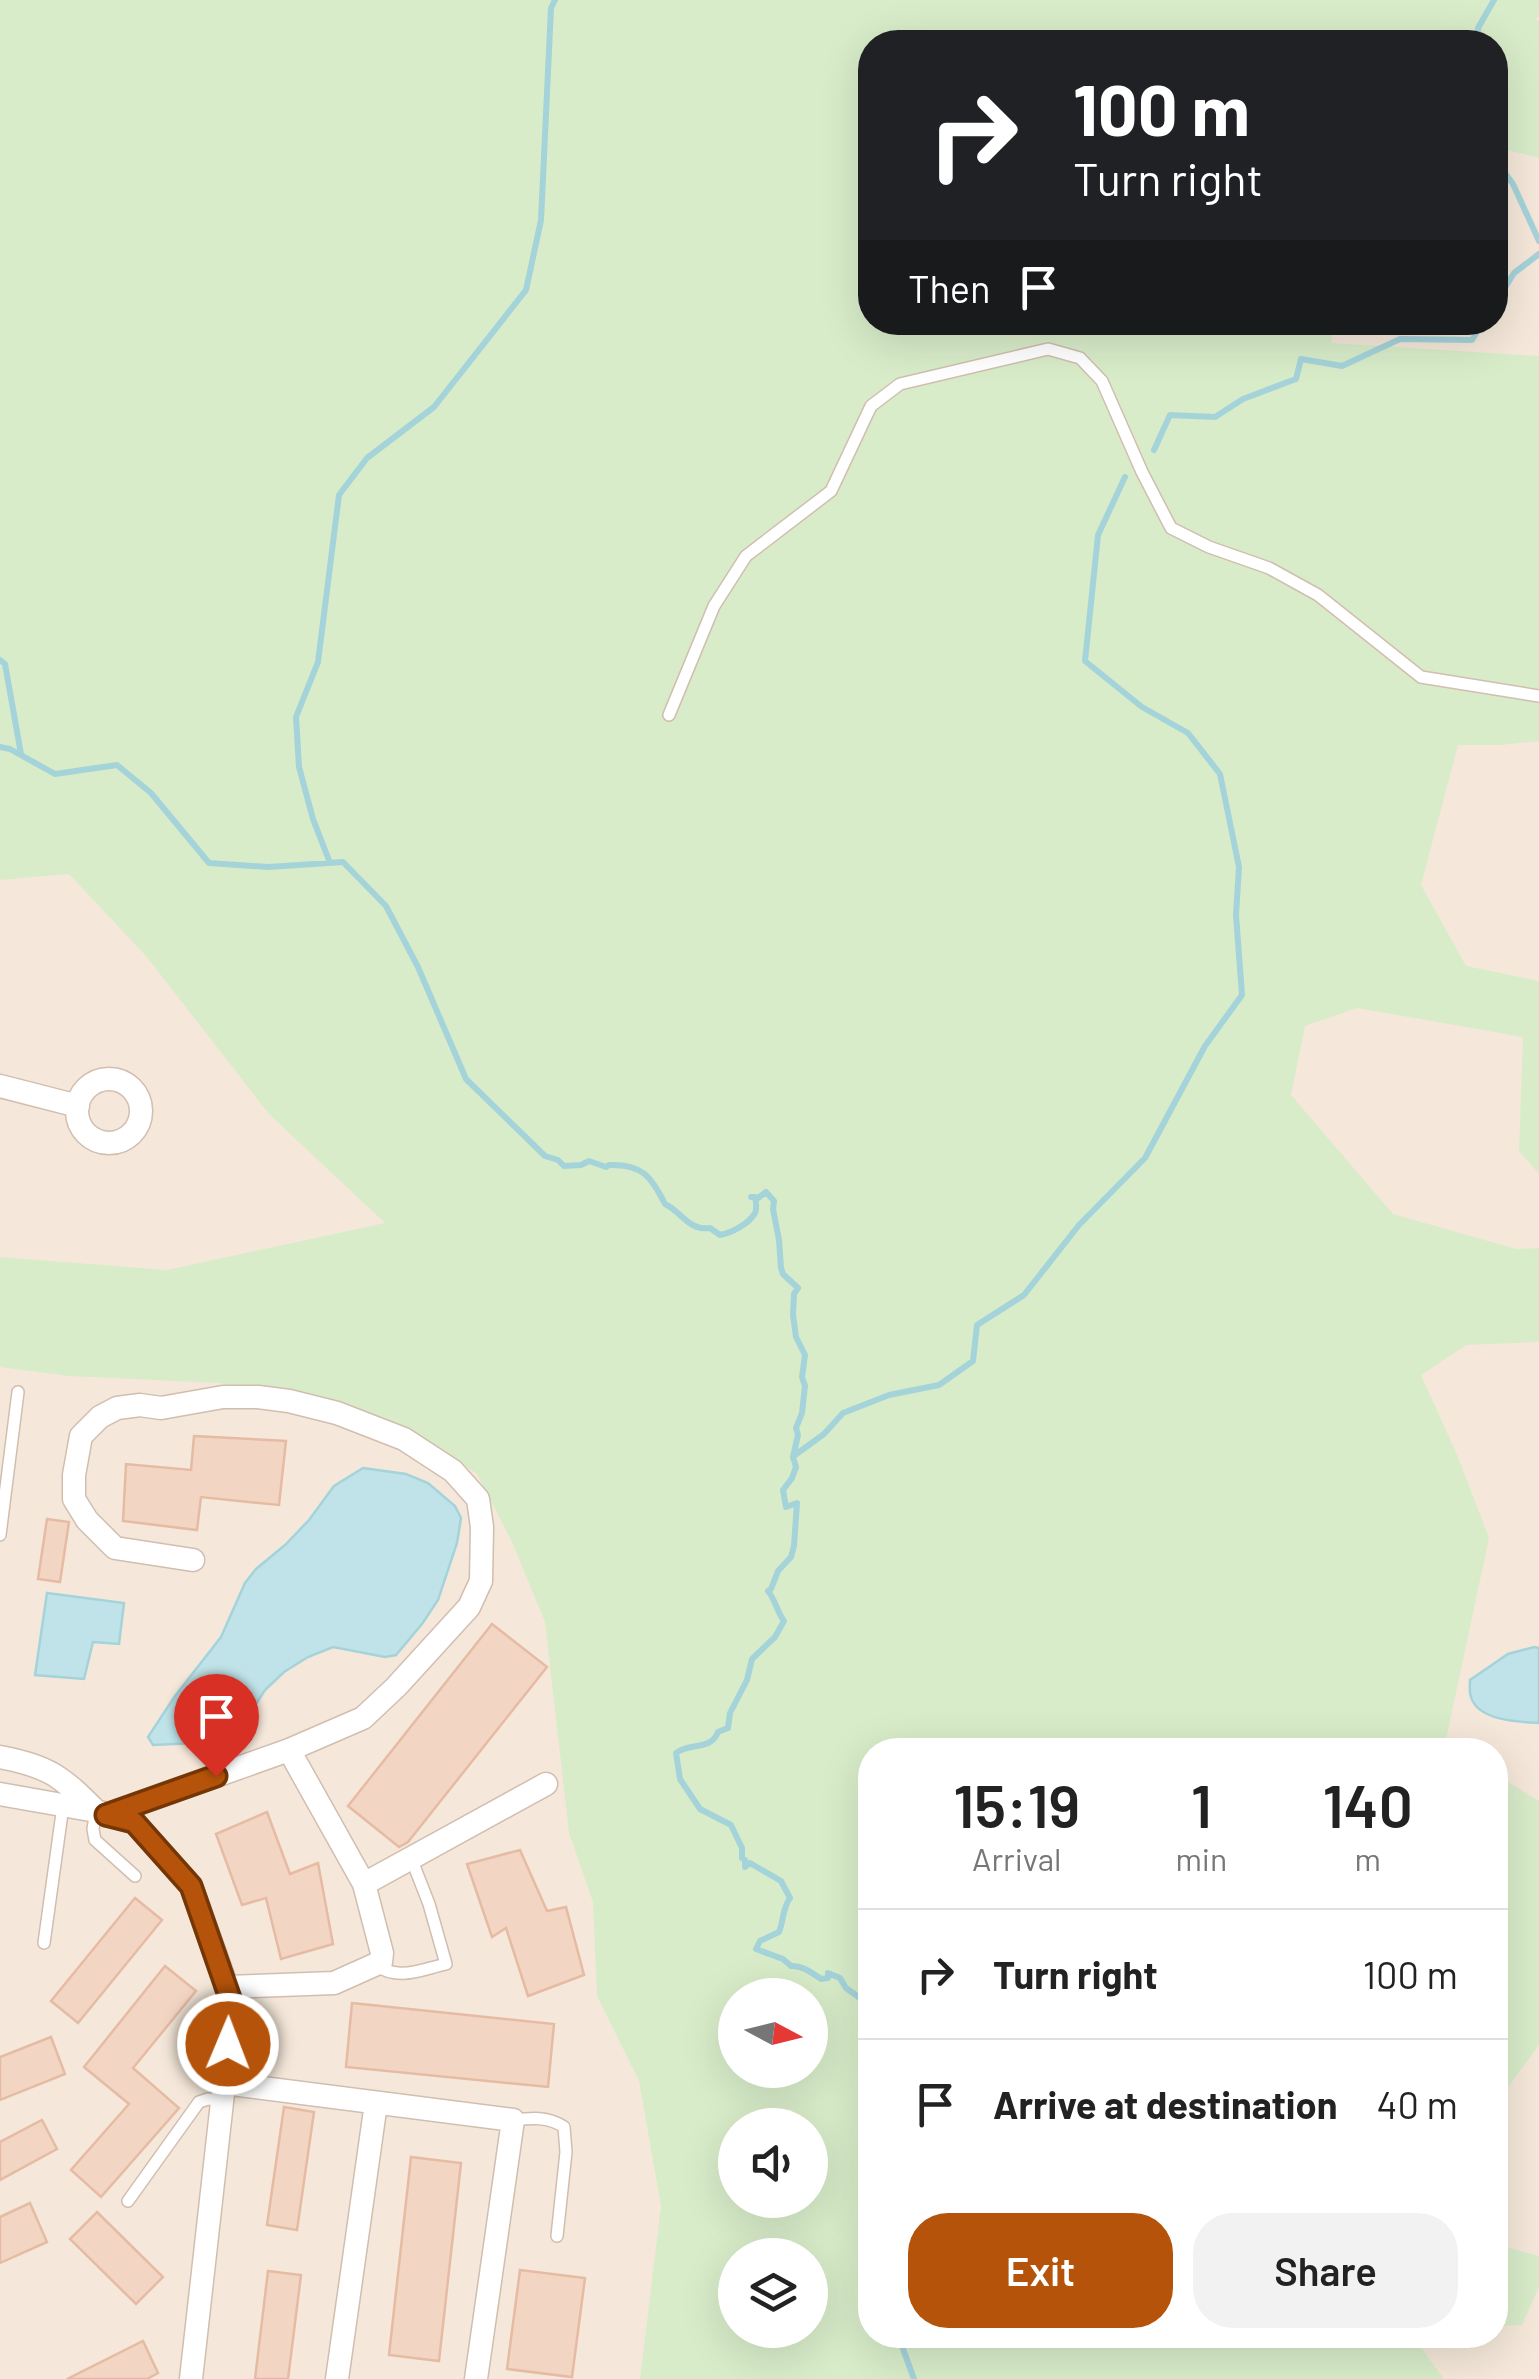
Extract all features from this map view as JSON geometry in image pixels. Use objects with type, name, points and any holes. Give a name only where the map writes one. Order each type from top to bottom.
[{"type":"street","points":[[0,1086],[78,1106]]},
{"type":"street","points":[[101,1813],[289,1750],[362,1718],[469,1607],[481,1581],[482,1526],[478,1499],[453,1471],[404,1439],[338,1413],[288,1401],[223,1397],[161,1408],[116,1408],[100,1416],[81,1436],[74,1475],[74,1499],[87,1520],[115,1548],[192,1560]]},
{"type":"street","points":[[226,1986],[334,1983],[381,1962],[364,1884],[289,1750]]},
{"type":"street","points":[[0,1757],[32,1763],[65,1793],[101,1813],[134,1822],[191,1886],[232,2004],[191,2379]]},
{"type":"street","points":[[364,1884],[546,1784]]},
{"type":"street","points":[[0,1794],[65,1793]]},
{"type":"street","points":[[223,2092],[376,2103],[513,2120],[476,2379]]},
{"type":"street","points":[[337,2379],[376,2103]]},
{"type":"lane","points":[[669,714],[714,606],[746,556],[831,491],[871,406],[900,384],[1048,349],[1080,358],[1102,381],[1142,472],[1172,528],[1209,548],[1269,568],[1318,595],[1421,677],[1539,696]]},
{"type":"lane","points":[[0,1535],[6,1433],[18,1392]]},
{"type":"lane","points":[[44,1943],[65,1793]]},
{"type":"lane","points":[[101,1813],[93,1829],[94,1840],[135,1876]]},
{"type":"lane","points":[[375,1965],[399,1975],[446,1964],[411,1858]]},
{"type":"lane","points":[[128,2201],[199,2102],[223,2092]]},
{"type":"lane","points":[[513,2120],[546,2119],[564,2126],[566,2152],[558,2236]]},
{"type":"shaded area","points":[[0,0],[1539,0],[1539,2379],[0,2379]]},
{"type":"green space","points":[[0,0],[1539,0],[1539,158],[1508,150],[1508,30],[858,30],[858,335],[1331,335],[1332,343],[1539,356],[1539,741],[1458,745],[1421,885],[1466,966],[1539,981],[1539,1174],[1519,1151],[1523,1037],[1357,1008],[1305,1026],[1291,1095],[1393,1214],[1516,1249],[1539,1248],[1539,1342],[1466,1345],[1421,1375],[1489,1538],[1446,1738],[858,1738],[858,2348],[1421,2348],[1444,2379],[640,2379],[661,2206],[639,2081],[597,1996],[593,1902],[569,1833],[545,1622],[512,1542],[477,1474],[448,1454],[321,1398],[218,1383],[69,1376],[0,1367],[0,1257],[167,1270],[385,1223],[269,1114],[146,956],[69,874],[0,880]]},
{"type":"green space","points":[[1508,1782],[1539,1801],[1539,2045],[1508,2087]]},
{"type":"green space","points":[[1508,2248],[1539,2256],[1539,2287],[1522,2325],[1508,2326]]},
{"type":"water","points":[[363,1468],[406,1474],[428,1483],[455,1506],[461,1518],[438,1600],[422,1624],[396,1655],[385,1657],[333,1647],[308,1657],[265,1690],[236,1735],[215,1742],[153,1745],[148,1737],[221,1637],[245,1583],[309,1520],[334,1486]]},
{"type":"water","points":[[47,1593],[124,1603],[119,1644],[93,1642],[84,1679],[35,1675]]},
{"type":"water","points":[[1539,1648],[1539,1723],[1500,1719],[1475,1705],[1470,1680],[1508,1654]]},
{"type":"building","points":[[194,1436],[286,1441],[279,1505],[201,1497],[197,1530],[123,1521],[126,1464],[191,1470]]},
{"type":"building","points":[[47,1519],[69,1522],[60,1582],[38,1579]]},
{"type":"building","points":[[492,1624],[547,1667],[408,1842],[399,1847],[348,1806]]},
{"type":"building","points":[[267,1812],[290,1874],[318,1863],[333,1944],[281,1959],[266,1898],[242,1905],[216,1834]]},
{"type":"building","points":[[520,1850],[547,1911],[566,1907],[584,1975],[528,1996],[506,1928],[492,1937],[467,1864]]},
{"type":"building","points":[[135,1898],[162,1920],[78,2023],[51,2001]]},
{"type":"building","points":[[165,1966],[196,1991],[133,2068],[179,2108],[101,2197],[71,2170],[129,2104],[84,2067]]},
{"type":"building","points":[[352,2003],[554,2024],[548,2087],[346,2067]]},
{"type":"building","points":[[51,2037],[65,2074],[0,2100],[0,2057]]},
{"type":"building","points":[[284,2107],[314,2112],[297,2230],[267,2225]]},
{"type":"building","points":[[42,2120],[57,2149],[0,2180],[0,2142]]},
{"type":"building","points":[[411,2157],[461,2163],[439,2361],[389,2355]]},
{"type":"building","points":[[30,2203],[47,2242],[0,2263],[0,2217]]},
{"type":"building","points":[[97,2212],[163,2277],[136,2304],[70,2239]]},
{"type":"building","points":[[520,2270],[585,2278],[572,2377],[507,2369]]},
{"type":"building","points":[[268,2271],[301,2275],[288,2379],[255,2379]]},
{"type":"building","points":[[143,2341],[158,2373],[147,2379],[67,2379]]},
{"type":"waterway","points":[[330,863],[299,767],[296,717],[318,662],[339,495],[367,458],[434,407],[526,290],[541,220],[551,8],[555,0]]},
{"type":"waterway","points":[[1478,30],[1494,0]]},
{"type":"waterway","points":[[1508,177],[1539,241]]},
{"type":"waterway","points":[[1508,283],[1514,273],[1539,254]]},
{"type":"waterway","points":[[1154,450],[1170,415],[1215,417],[1243,399],[1296,379],[1301,359],[1342,366],[1400,339],[1472,340],[1475,335]]},
{"type":"waterway","points":[[795,1455],[824,1434],[843,1413],[889,1395],[939,1385],[973,1361],[977,1325],[1024,1295],[1079,1225],[1145,1158],[1205,1046],[1242,995],[1236,915],[1239,867],[1220,774],[1188,733],[1142,707],[1085,661],[1098,535],[1125,477]]},
{"type":"waterway","points":[[0,660],[5,664],[21,754]]},
{"type":"waterway","points":[[0,747],[55,774],[117,765],[151,793],[209,863],[269,867],[343,862],[386,906],[418,967],[466,1079],[545,1156],[564,1166],[589,1161],[638,1170],[650,1179],[665,1204],[696,1227],[710,1228],[720,1235],[752,1217],[756,1211],[755,1198]]},
{"type":"waterway","points":[[755,1198],[766,1192],[774,1201],[781,1268],[798,1288],[793,1315],[796,1337],[805,1355],[802,1413],[793,1457],[796,1467],[783,1490],[786,1507],[797,1503],[794,1546],[768,1591],[784,1621],[775,1637],[752,1659],[747,1680],[730,1713],[728,1728],[710,1742],[676,1753],[680,1779],[700,1809],[731,1825],[742,1848],[745,1867],[750,1863],[781,1881],[790,1898],[779,1932],[760,1941],[756,1949],[821,1979],[828,1978],[828,1973],[840,1978],[858,1997]]},
{"type":"waterway","points":[[751,1197],[755,1197],[755,1198],[751,1197]]},
{"type":"waterway","points":[[903,2348],[914,2379]]},
{"type":"route","points":[[216,1776],[106,1815],[134,1822],[191,1886],[232,2004],[228,2044]]}]
